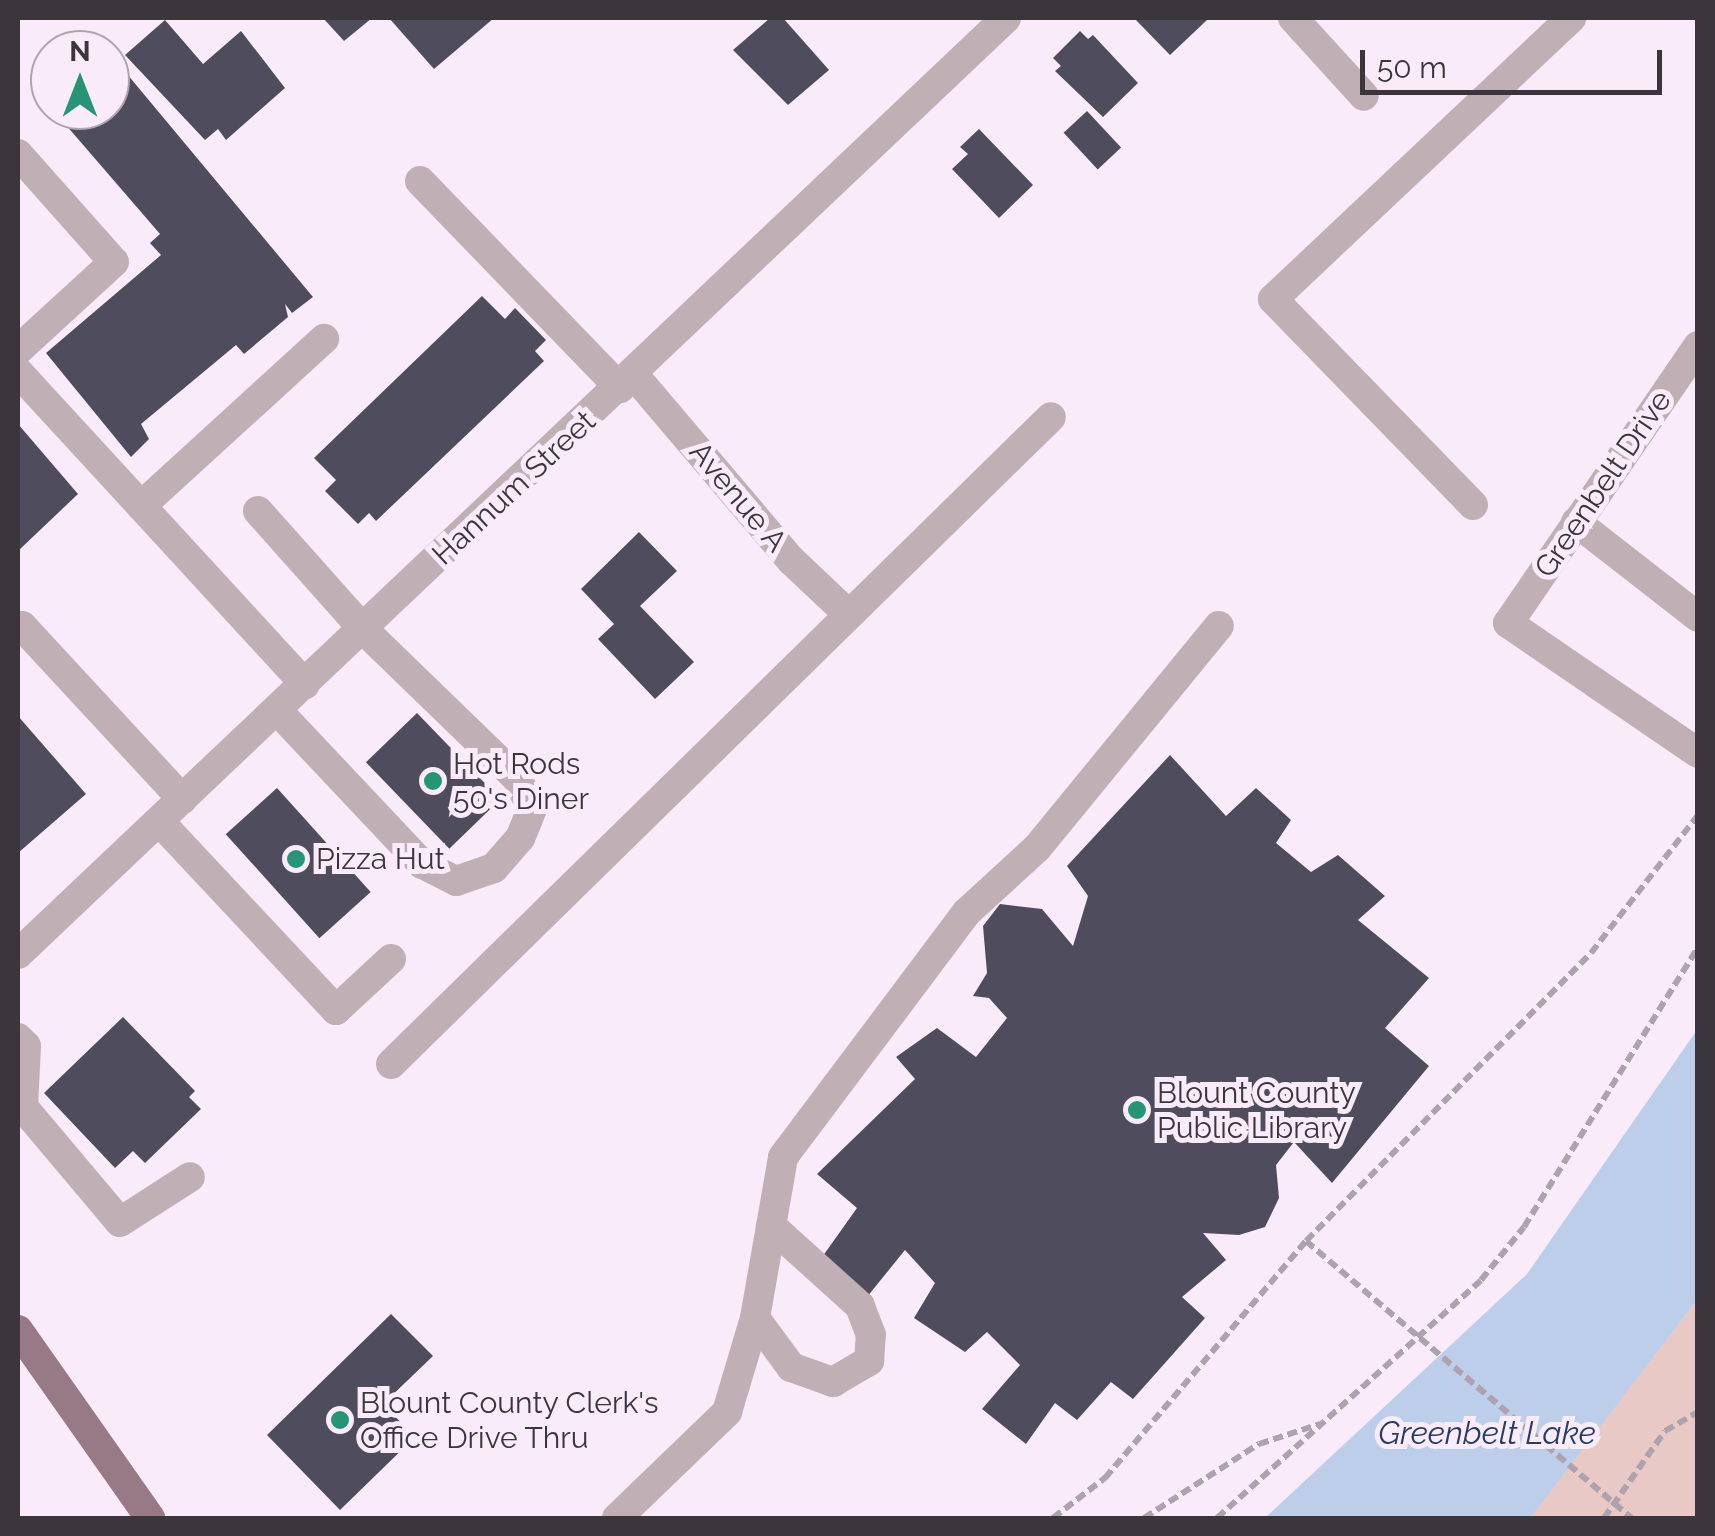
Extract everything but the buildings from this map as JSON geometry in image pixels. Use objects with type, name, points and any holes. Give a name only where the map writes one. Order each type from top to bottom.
[{"type":"main road","points":[[26,1343],[150,1518]]},
{"type":"street","name":"Hannum Street","points":[[18,954],[627,382],[1006,18]]},
{"type":"street","points":[[1292,18],[1364,96]]},
{"type":"street","points":[[1472,505],[1273,298],[1571,18]]},
{"type":"street","points":[[18,154],[114,262],[18,350]]},
{"type":"street","name":"Avenue A","points":[[420,181],[627,382],[792,561],[848,614]]},
{"type":"street","points":[[141,506],[324,339]]},
{"type":"street","name":"Greenbelt Drive","points":[[1698,346],[1508,622],[1698,754]]},
{"type":"street","points":[[18,372],[305,684]]},
{"type":"street","points":[[391,1064],[1051,417]]},
{"type":"street","points":[[258,512],[363,629],[518,778],[532,809],[520,838],[494,868],[456,881],[422,864],[277,710]]},
{"type":"street","points":[[1576,522],[1698,617]]},
{"type":"street","points":[[18,630],[22,626],[182,799]]},
{"type":"street","points":[[617,1518],[727,1412],[755,1318],[783,1156],[966,913],[1037,848],[1219,626]]},
{"type":"street","points":[[160,820],[336,1010],[390,958]]},
{"type":"street","points":[[18,1038],[26,1046],[23,1107],[120,1222],[190,1178]]},
{"type":"street","points":[[755,1318],[791,1368],[833,1382],[869,1361],[871,1335],[860,1306],[771,1226]]},
{"type":"path","points":[[1053,1518],[1095,1488],[1306,1241],[1591,952],[1698,815]]},
{"type":"path","points":[[1217,1518],[1481,1280],[1524,1227],[1698,948]]},
{"type":"path","points":[[1306,1241],[1632,1518]]},
{"type":"path","points":[[1604,1518],[1665,1431],[1698,1412]]},
{"type":"path","points":[[1144,1518],[1258,1444],[1326,1422]]},
{"type":"shaded area","points":[[1697,1300],[1697,1518],[1530,1518],[1541,1502]]},
{"type":"water","name":"Greenbelt Lake","points":[[1697,1030],[1697,1300],[1530,1518],[1265,1518],[1527,1274]]},
{"type":"place","name":"Hot Rods 50's Diner","points":[[433,781]]},
{"type":"place","name":"Pizza Hut","points":[[296,859]]},
{"type":"place","name":"Blount County Public Library","points":[[1137,1110]]},
{"type":"place","name":"Blount County Clerk's Office Drive Thru","points":[[340,1420]]}]
